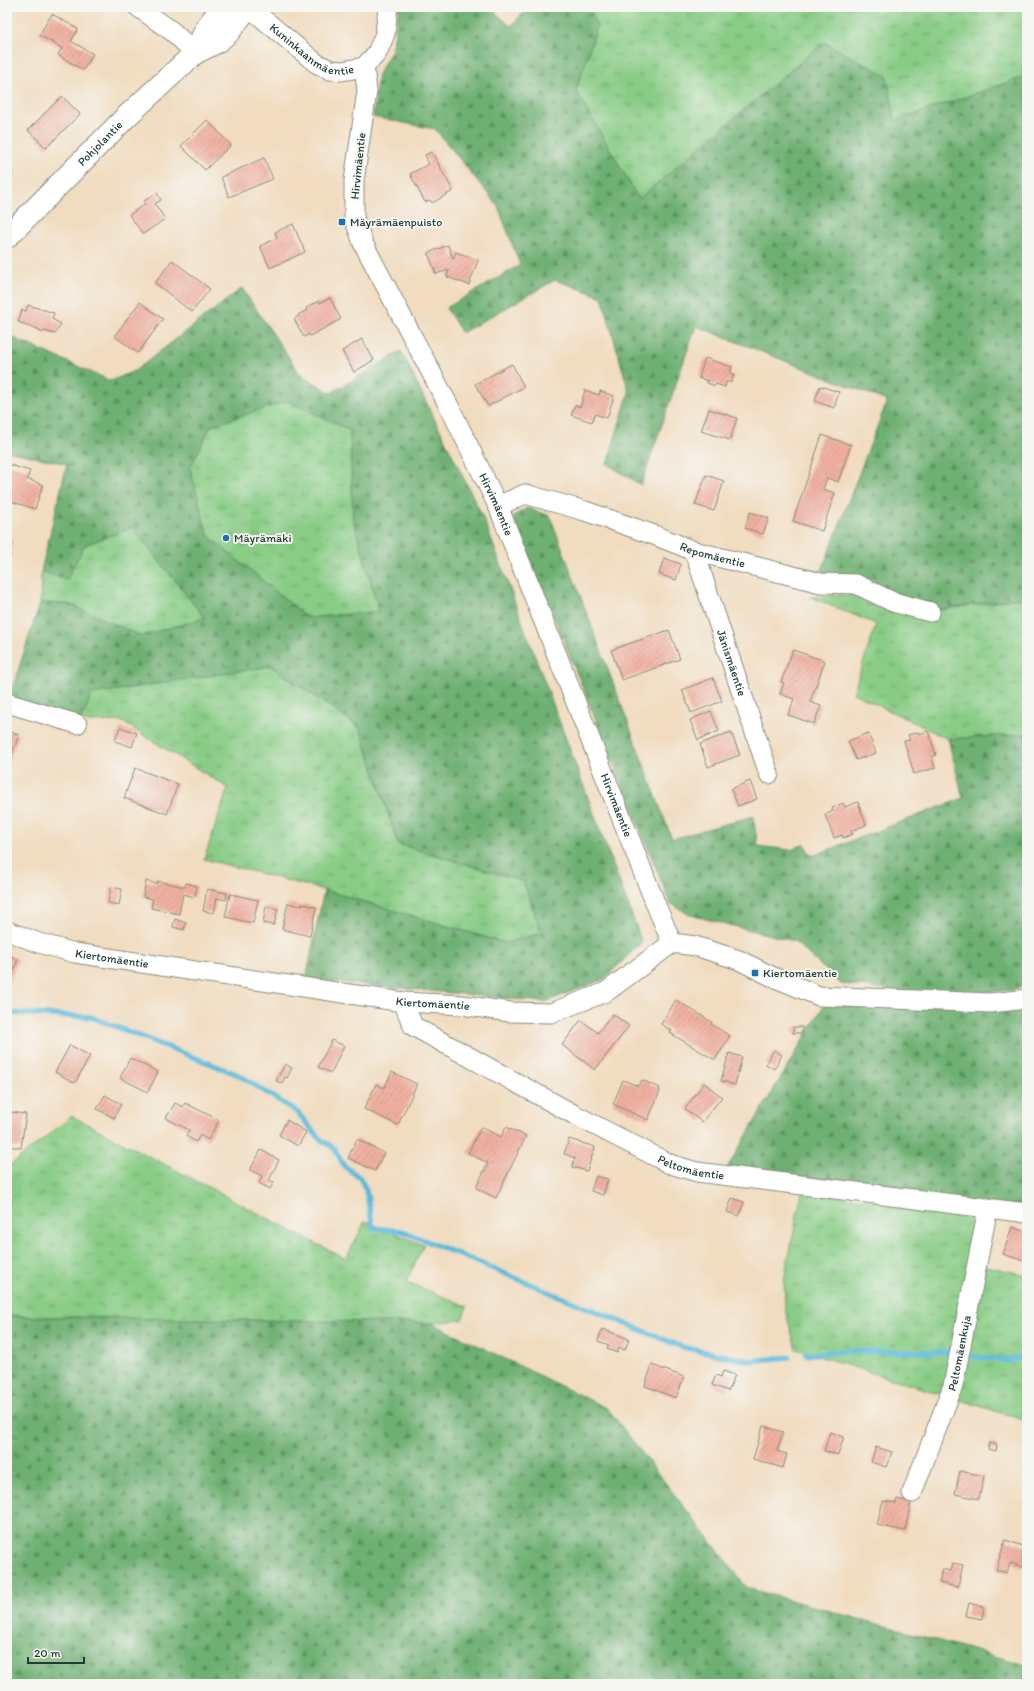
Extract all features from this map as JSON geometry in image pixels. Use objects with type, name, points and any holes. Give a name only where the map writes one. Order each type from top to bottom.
[{"type":"street","points":[[138,7],[173,32],[195,53]]},
{"type":"street","name":"Pohjolantie","points":[[195,53],[207,27],[222,7]]},
{"type":"street","name":"Pohjolantie","points":[[7,237],[126,117],[195,53],[217,42],[228,33],[249,7]]},
{"type":"street","name":"Kuninkaanmäentie","points":[[249,7],[316,63],[330,70],[342,71],[364,67],[377,54],[385,34],[388,7]]},
{"type":"street","name":"Hirvimäentie","points":[[364,67],[368,91],[354,181],[354,218],[363,242],[450,408],[498,506],[672,942]]},
{"type":"street","name":"Repomäentie","points":[[498,506],[525,494],[585,511],[654,535],[694,551],[821,583],[856,584],[893,602],[930,612]]},
{"type":"street","name":"Jänismäentie","points":[[694,551],[769,774]]},
{"type":"street","points":[[7,703],[77,724]]},
{"type":"street","name":"Kiertomäentie","points":[[7,931],[39,943],[75,953],[403,1002],[462,1005],[510,1012],[551,1013],[606,992],[672,942]]},
{"type":"street","points":[[672,942],[695,946],[739,960],[771,976],[819,996],[990,1003],[1027,999]]},
{"type":"street","name":"Peltomäentie","points":[[403,1002],[413,1026],[575,1115],[670,1164],[697,1172],[1027,1213]]},
{"type":"street","name":"Peltomäenkuja","points":[[912,1493],[953,1386],[988,1208]]},
{"type":"green space","points":[[399,7],[489,7],[511,26],[529,7],[589,7],[597,27],[576,91],[639,199],[824,42],[887,76],[895,121],[1027,76],[1027,597],[930,611],[820,575],[887,401],[696,326],[641,485],[607,464],[629,392],[602,297],[555,280],[462,333],[446,308],[520,265],[498,206],[435,129],[373,117],[378,74],[392,50]]},
{"type":"green space","points":[[589,7],[1027,7],[1027,76],[895,121],[824,43],[639,199],[576,91],[597,27]]},
{"type":"green space","points":[[242,288],[300,374],[331,393],[401,351],[483,517],[642,942],[604,979],[545,1002],[306,979],[324,890],[505,943],[542,933],[523,881],[398,844],[360,728],[271,666],[92,694],[81,720],[9,698],[40,603],[69,604],[141,636],[205,618],[132,527],[85,545],[66,580],[41,571],[67,464],[7,451],[7,335],[111,381],[136,370]],"holes":[[[288,401],[350,430],[353,519],[379,611],[308,618],[208,536],[190,468],[211,426]]]},
{"type":"green space","points":[[287,400],[350,430],[353,519],[379,611],[308,618],[208,536],[190,468],[211,426]]},
{"type":"green space","points":[[527,508],[550,516],[672,839],[753,816],[758,846],[791,850],[804,844],[812,856],[963,798],[948,739],[1027,734],[1027,985],[1013,990],[935,995],[841,984],[794,941],[690,915],[670,903],[513,516]]},
{"type":"green space","points":[[132,527],[205,618],[141,636],[69,604],[40,603],[41,571],[66,580],[85,545]]},
{"type":"green space","points":[[853,594],[930,612],[1027,597],[1027,734],[948,739],[853,693],[876,624],[810,597]]},
{"type":"green space","points":[[271,666],[360,728],[398,844],[523,881],[542,933],[505,943],[324,890],[204,859],[228,788],[121,721],[90,722],[81,720],[92,694]]},
{"type":"green space","points":[[824,1005],[1027,1005],[1027,1208],[726,1170]]},
{"type":"green space","points":[[72,1116],[346,1259],[365,1221],[424,1245],[406,1282],[467,1306],[462,1320],[432,1323],[7,1316],[7,1168]]},
{"type":"green space","points":[[802,1191],[980,1215],[947,1383],[940,1394],[796,1349],[785,1309],[784,1280]]},
{"type":"green space","points":[[985,1266],[1027,1275],[1027,1421],[957,1399]]},
{"type":"green space","points":[[7,1316],[432,1323],[608,1409],[747,1588],[1027,1665],[1027,1684],[7,1684]]},
{"type":"building","points":[[7,7],[11,7],[8,21],[7,21]]},
{"type":"building","points":[[52,14],[78,29],[71,41],[93,54],[83,70],[58,55],[62,48],[39,35]]},
{"type":"building","points":[[62,96],[80,114],[46,148],[28,130]]},
{"type":"building","points":[[207,120],[231,145],[205,170],[181,146]]},
{"type":"building","points":[[432,152],[453,191],[432,203],[430,200],[425,202],[410,174],[429,164],[425,155]]},
{"type":"building","points":[[264,158],[273,179],[229,197],[221,177]]},
{"type":"building","points":[[7,167],[13,173],[7,178]]},
{"type":"building","points":[[157,193],[161,200],[155,204],[165,219],[143,234],[129,215],[145,204],[144,201]]},
{"type":"building","points":[[293,224],[305,252],[270,268],[260,246],[277,238],[275,232]]},
{"type":"building","points":[[448,245],[453,259],[456,252],[478,260],[469,285],[447,277],[449,270],[436,274],[428,253]]},
{"type":"building","points":[[172,260],[210,289],[192,312],[155,283]]},
{"type":"building","points":[[330,298],[341,319],[310,336],[309,334],[304,337],[294,319],[307,310],[306,308],[319,301],[320,303]]},
{"type":"building","points":[[140,302],[163,319],[138,353],[114,336]]},
{"type":"building","points":[[28,305],[54,313],[52,319],[61,324],[55,334],[44,331],[42,333],[38,329],[18,322],[22,310],[26,311]]},
{"type":"building","points":[[362,339],[374,360],[354,372],[342,351]]},
{"type":"building","points":[[705,358],[732,367],[730,373],[734,375],[731,383],[727,381],[725,387],[716,384],[715,386],[707,383],[708,381],[699,378]]},
{"type":"building","points":[[512,364],[524,387],[488,406],[475,384]]},
{"type":"building","points":[[820,386],[839,392],[834,408],[815,401]]},
{"type":"building","points":[[585,390],[599,395],[600,391],[614,396],[607,418],[595,414],[592,422],[571,415],[575,405],[580,407]]},
{"type":"building","points":[[709,409],[737,418],[730,440],[701,431]]},
{"type":"building","points":[[822,435],[851,445],[838,482],[827,478],[823,489],[835,493],[822,531],[793,521]]},
{"type":"building","points":[[7,464],[30,471],[27,479],[43,485],[35,509],[7,500]]},
{"type":"building","points":[[706,475],[724,481],[714,511],[695,505]]},
{"type":"building","points":[[750,512],[769,518],[763,534],[745,528]]},
{"type":"building","points":[[7,539],[12,540],[10,557],[7,556]]},
{"type":"building","points":[[664,558],[681,564],[676,580],[659,574]]},
{"type":"building","points":[[669,630],[680,659],[622,680],[611,650]]},
{"type":"building","points":[[793,650],[825,661],[810,702],[821,706],[814,724],[788,715],[794,699],[780,694],[784,683],[781,682]]},
{"type":"building","points":[[713,678],[722,701],[691,713],[682,690]]},
{"type":"building","points":[[711,711],[719,731],[698,740],[690,720]]},
{"type":"building","points":[[120,727],[137,733],[132,747],[115,741]]},
{"type":"building","points":[[7,730],[19,735],[8,765],[7,764]]},
{"type":"building","points":[[928,731],[936,755],[932,757],[935,768],[914,774],[904,741],[910,740],[908,735]]},
{"type":"building","points":[[731,732],[740,755],[708,767],[700,744]]},
{"type":"building","points":[[868,733],[876,753],[856,760],[848,741]]},
{"type":"building","points":[[135,768],[178,784],[167,814],[124,798]]},
{"type":"building","points":[[750,781],[757,799],[738,806],[731,789]]},
{"type":"building","points":[[858,802],[866,825],[851,831],[853,834],[843,838],[842,835],[834,838],[825,815],[833,811],[832,808],[843,803],[845,807]]},
{"type":"building","points":[[146,881],[157,884],[157,881],[185,887],[186,883],[197,886],[195,897],[183,894],[179,914],[151,908],[153,899],[143,897]]},
{"type":"building","points":[[111,887],[122,889],[119,905],[108,903]]},
{"type":"building","points":[[207,889],[227,893],[226,900],[217,898],[214,913],[203,911]]},
{"type":"building","points":[[230,894],[258,900],[253,923],[225,917]]},
{"type":"building","points":[[288,903],[316,907],[310,936],[282,929]]},
{"type":"building","points":[[266,906],[278,909],[274,925],[263,923]]},
{"type":"building","points":[[175,919],[186,923],[184,930],[173,927]]},
{"type":"building","points":[[7,955],[18,959],[9,985],[7,984]]},
{"type":"building","points":[[676,1000],[712,1022],[711,1024],[730,1036],[715,1060],[670,1033],[672,1031],[661,1024]]},
{"type":"building","points":[[613,1014],[629,1026],[595,1070],[562,1045],[581,1020],[598,1033]]},
{"type":"building","points":[[793,1027],[802,1027],[802,1033],[793,1033]]},
{"type":"building","points":[[332,1040],[344,1046],[331,1073],[318,1067]]},
{"type":"building","points":[[70,1045],[90,1056],[75,1083],[55,1072]]},
{"type":"building","points":[[774,1050],[782,1055],[774,1069],[766,1064]]},
{"type":"building","points":[[729,1053],[742,1057],[735,1085],[721,1081]]},
{"type":"building","points":[[130,1058],[158,1072],[148,1092],[120,1078]]},
{"type":"building","points":[[285,1064],[292,1068],[287,1078],[285,1077],[282,1083],[276,1081]]},
{"type":"building","points":[[392,1072],[417,1084],[398,1125],[364,1109],[376,1084],[384,1088]]},
{"type":"building","points":[[623,1080],[638,1086],[642,1080],[660,1088],[648,1120],[613,1104]]},
{"type":"building","points":[[704,1083],[722,1097],[702,1122],[685,1109]]},
{"type":"building","points":[[105,1095],[121,1104],[114,1118],[97,1109]]},
{"type":"building","points":[[175,1103],[183,1107],[185,1103],[219,1120],[208,1140],[200,1135],[196,1142],[186,1136],[189,1130],[166,1118]]},
{"type":"building","points":[[10,1112],[26,1114],[21,1148],[7,1146],[7,1129]]},
{"type":"building","points":[[287,1120],[306,1132],[298,1146],[279,1135]]},
{"type":"building","points":[[481,1127],[501,1137],[506,1127],[526,1136],[496,1198],[476,1188],[488,1163],[468,1153]]},
{"type":"building","points":[[357,1139],[384,1153],[375,1171],[348,1158]]},
{"type":"building","points":[[569,1139],[595,1147],[587,1171],[572,1167],[575,1158],[564,1154]]},
{"type":"building","points":[[261,1150],[279,1160],[269,1180],[274,1182],[270,1189],[259,1183],[262,1176],[250,1170]]},
{"type":"building","points":[[596,1176],[608,1179],[603,1195],[591,1191]]},
{"type":"building","points":[[732,1198],[744,1202],[739,1216],[727,1212]]},
{"type":"building","points":[[1012,1227],[1027,1232],[1027,1262],[1003,1254]]},
{"type":"building","points":[[602,1329],[629,1339],[625,1350],[619,1348],[617,1353],[607,1349],[609,1345],[598,1341]]},
{"type":"building","points":[[652,1365],[684,1377],[676,1398],[645,1386]]},
{"type":"building","points":[[723,1371],[735,1375],[728,1391],[712,1385],[716,1375],[721,1377]]},
{"type":"building","points":[[763,1426],[783,1432],[777,1451],[787,1454],[783,1468],[753,1459]]},
{"type":"building","points":[[830,1432],[844,1437],[838,1455],[824,1451]]},
{"type":"building","points":[[989,1443],[997,1445],[996,1451],[988,1449]]},
{"type":"building","points":[[876,1447],[892,1452],[886,1467],[871,1462]]},
{"type":"building","points":[[960,1471],[984,1476],[979,1499],[955,1494]]},
{"type":"building","points":[[897,1499],[911,1502],[905,1531],[877,1525],[883,1501],[896,1503]]},
{"type":"building","points":[[1005,1540],[1027,1547],[1027,1557],[1024,1567],[1010,1563],[1007,1573],[996,1570]]},
{"type":"building","points":[[953,1563],[963,1565],[958,1587],[939,1583],[942,1569],[951,1571]]},
{"type":"building","points":[[969,1603],[984,1607],[982,1619],[966,1616]]},
{"type":"waterway","points":[[7,1013],[91,1017],[239,1075],[297,1112],[320,1139],[334,1148],[344,1166],[360,1178],[366,1190],[373,1228],[402,1231],[682,1347],[749,1361],[789,1357]]},
{"type":"waterway","points":[[806,1355],[839,1351],[950,1352]]},
{"type":"waterway","points":[[970,1356],[1010,1361],[1027,1355]]},
{"type":"place","name":"Mäyrämäenpuisto","points":[[342,222]]},
{"type":"place","name":"Mäyrämäki","points":[[226,538]]},
{"type":"place","name":"Kiertomäentie","points":[[755,973]]}]
